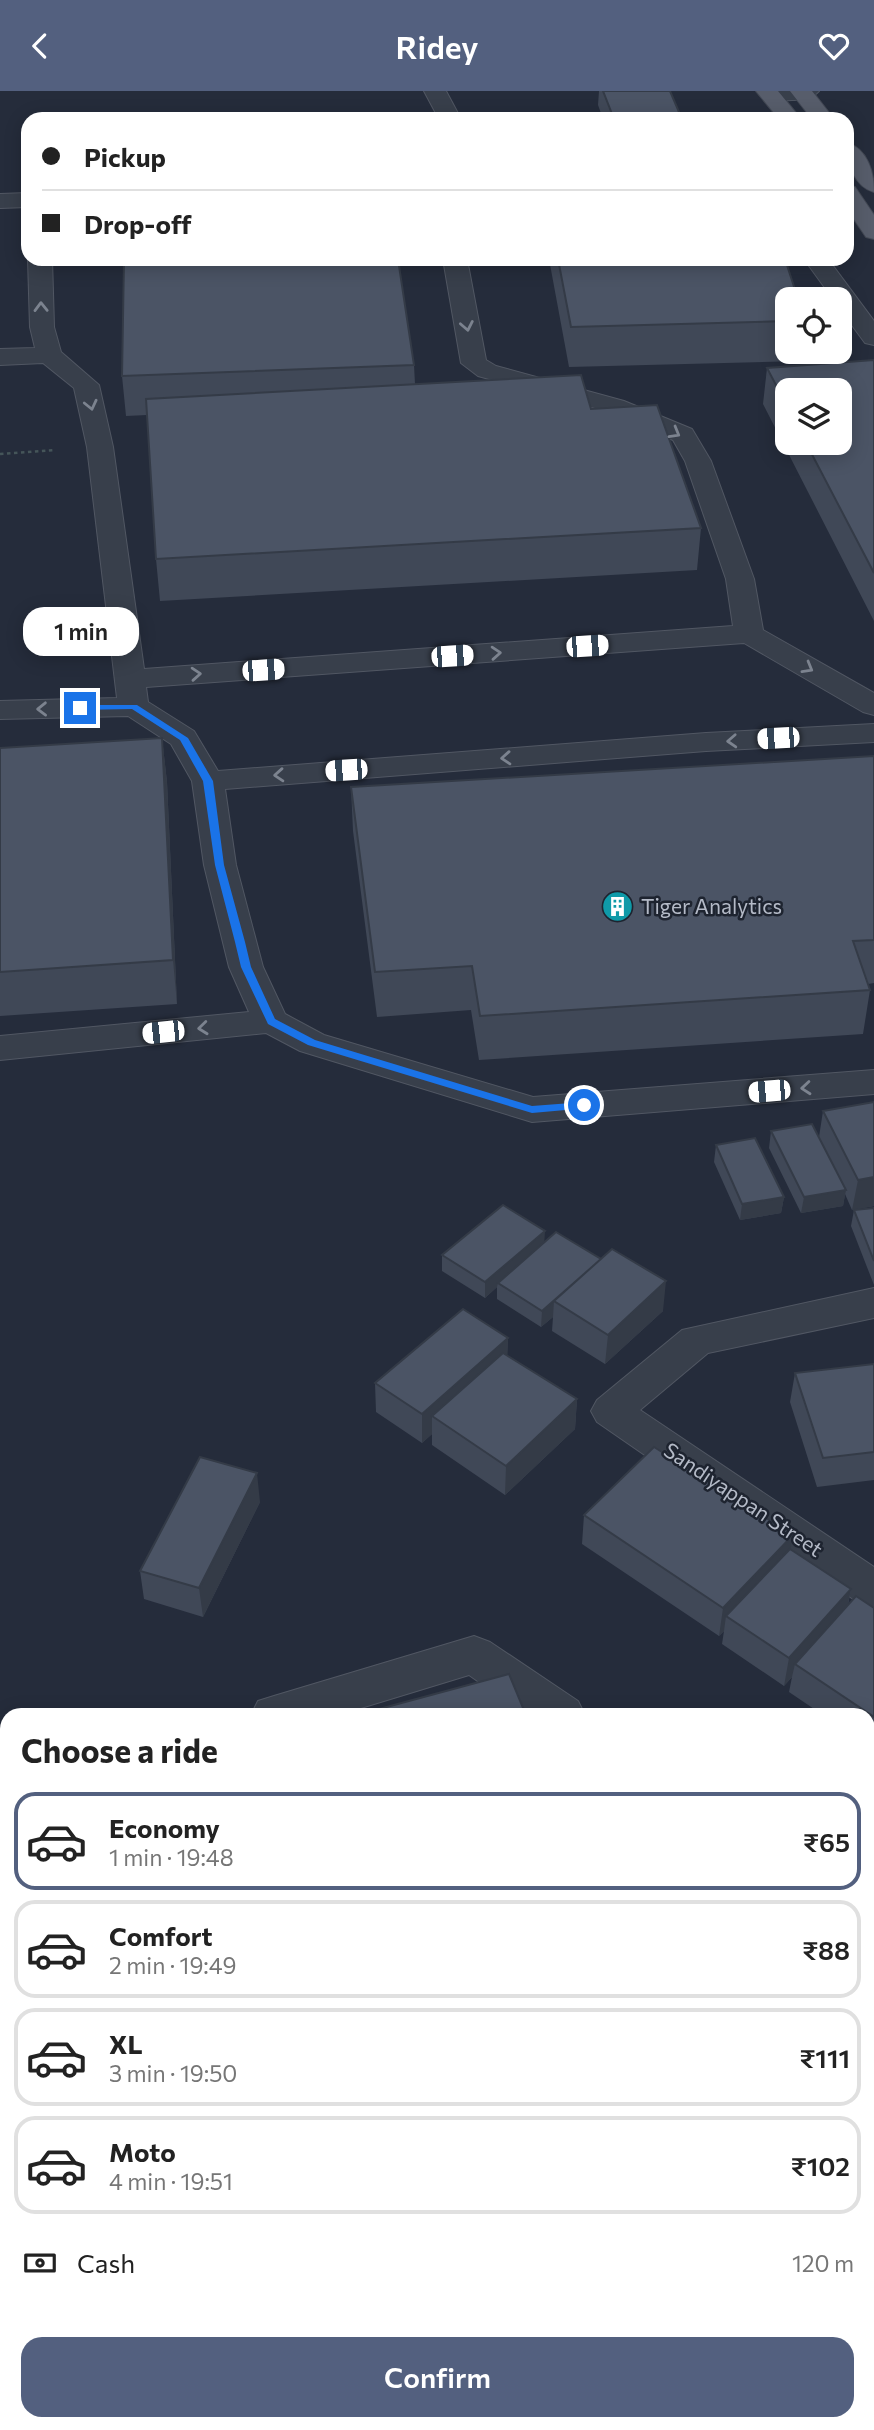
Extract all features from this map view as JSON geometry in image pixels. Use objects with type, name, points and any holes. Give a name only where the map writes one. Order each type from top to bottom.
[{"type":"main road","points":[[801,91],[818,112]]},
{"type":"main road","points":[[768,93],[784,112]]},
{"type":"main road","points":[[854,159],[874,185]]},
{"type":"main road","points":[[854,202],[874,232]]},
{"type":"street","points":[[435,91],[446,112]]},
{"type":"street","points":[[768,93],[807,91]]},
{"type":"street","points":[[0,201],[21,200]]},
{"type":"street","points":[[40,266],[42,327],[49,355],[86,384],[100,447],[131,693],[183,738],[208,781],[220,865],[243,954],[271,1021]]},
{"type":"street","points":[[456,266],[474,363],[487,371],[615,406],[683,435],[698,461],[740,579],[749,634]]},
{"type":"street","points":[[821,266],[874,338]]},
{"type":"street","points":[[0,358],[49,355]]},
{"type":"street","points":[[0,709],[131,693],[749,634],[874,706]]},
{"type":"street","points":[[208,781],[706,742],[874,733]]},
{"type":"street","points":[[0,1048],[271,1021],[312,1043],[532,1109],[874,1082]]},
{"type":"street","name":"Sandiyappan Street","points":[[874,1303],[696,1341],[611,1411],[874,1590]]},
{"type":"street","points":[[297,1708],[474,1655],[552,1708]]},
{"type":"building","points":[[603,91],[670,91],[679,112],[611,112]]},
{"type":"building","points":[[124,266],[399,266],[414,365],[122,376]]},
{"type":"building","points":[[559,266],[787,266],[794,287],[775,287],[775,321],[571,327]]},
{"type":"building","points":[[874,360],[874,573],[812,455],[852,455],[852,378],[775,378],[775,383],[767,368],[852,364],[852,362]]},
{"type":"building","points":[[581,375],[591,409],[657,405],[701,528],[156,559],[146,399]]},
{"type":"building","points":[[162,738],[173,960],[0,972],[0,748]]},
{"type":"building","name":"Tiger Analytics","points":[[874,756],[874,940],[853,941],[870,990],[480,1016],[472,966],[375,972],[351,787]]},
{"type":"building","points":[[874,1102],[874,1177],[858,1180],[823,1111]]},
{"type":"building","points":[[812,1124],[846,1190],[804,1197],[771,1131]]},
{"type":"building","points":[[755,1138],[784,1197],[742,1204],[716,1145]]},
{"type":"building","points":[[503,1205],[545,1231],[485,1282],[442,1255]]},
{"type":"building","points":[[874,1208],[874,1261],[854,1210]]},
{"type":"building","points":[[556,1232],[601,1259],[542,1311],[498,1283]]},
{"type":"building","points":[[612,1249],[666,1281],[608,1335],[554,1301]]},
{"type":"building","points":[[463,1309],[508,1338],[422,1414],[375,1383]]},
{"type":"building","points":[[503,1353],[577,1399],[506,1466],[432,1416]]},
{"type":"building","points":[[874,1364],[874,1452],[823,1458],[795,1373]]},
{"type":"building","points":[[654,1447],[793,1535],[723,1608],[584,1515]]},
{"type":"building","points":[[200,1457],[257,1473],[199,1588],[140,1571]]},
{"type":"building","points":[[790,1549],[851,1589],[789,1658],[726,1616]]},
{"type":"building","points":[[856,1596],[874,1608],[874,1708],[861,1708],[795,1664]]},
{"type":"building","points":[[509,1674],[523,1708],[383,1708]]},
{"type":"place","name":"Tiger Analytics","points":[[618,907]]},
{"type":"route","points":[[80,708],[134,706],[183,738],[208,781],[220,865],[246,967],[271,1021],[312,1043],[532,1109],[584,1105]]}]
